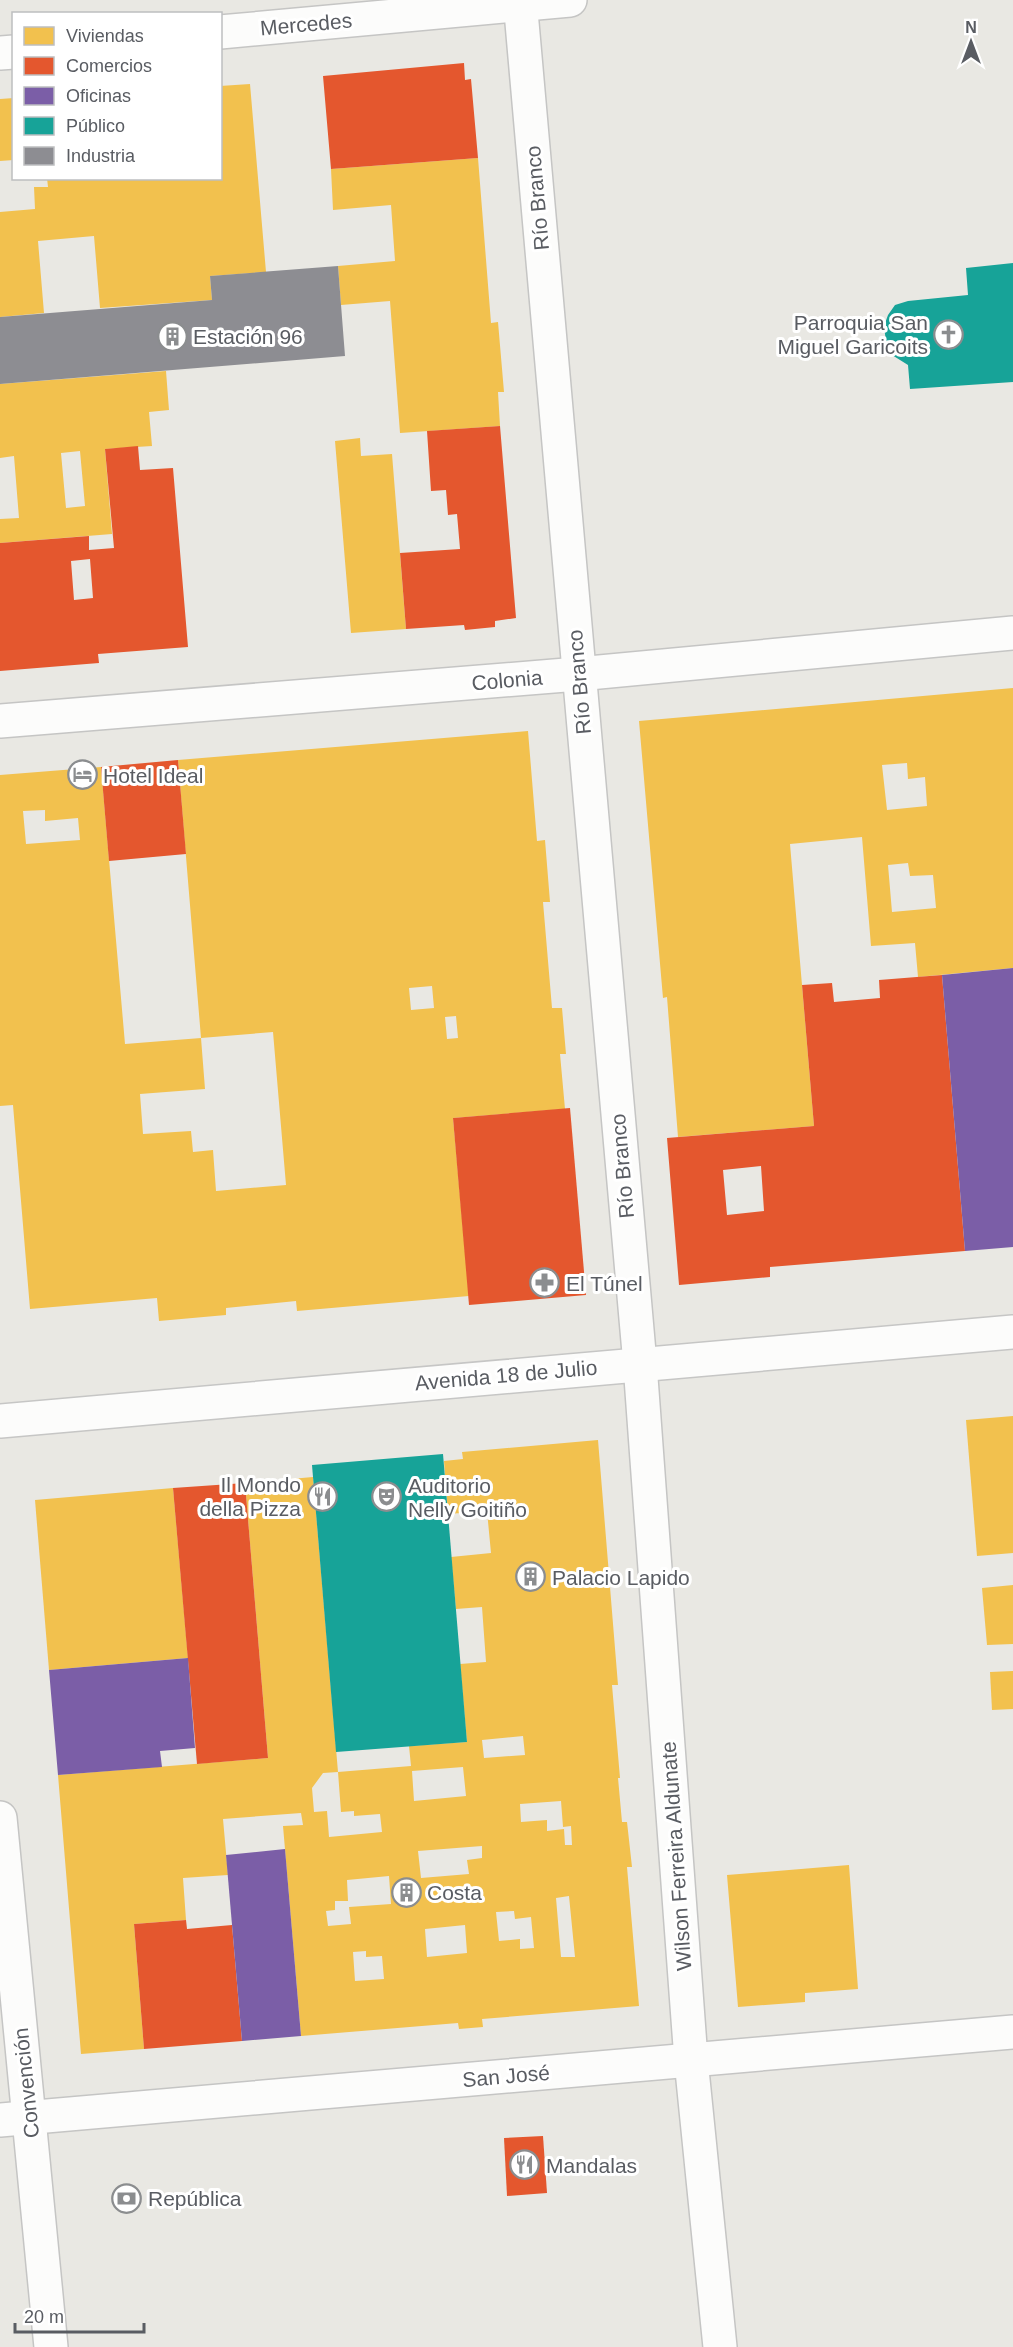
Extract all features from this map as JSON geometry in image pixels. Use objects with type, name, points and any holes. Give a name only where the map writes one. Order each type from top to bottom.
[{"type":"street","name":"Mercedes","points":[[222,32],[520,2],[570,0]]},
{"type":"street","name":"Río Branco","points":[[520,2],[640,1364]]},
{"type":"street","name":"Colonia","points":[[0,721],[578,675],[1013,633]]},
{"type":"street","name":"Avenida 18 de Julio","points":[[0,1421],[1013,1332]]},
{"type":"street","name":"Wilson Ferreira Aldunate","points":[[640,1364],[691,2060],[720,2347]]},
{"type":"street","name":"Convención","points":[[0,1818],[15,2119],[51,2347]]},
{"type":"street","name":"San José","points":[[15,2119],[1013,2032]]},
{"type":"building: Viviendas","points":[[250,84],[266,272],[210,276],[212,300],[100,308],[94,236],[38,241],[44,313],[0,317],[0,212],[35,209],[34,187],[48,187],[47,180],[222,180],[222,86]]},
{"type":"building: Viviendas","points":[[12,98],[12,160],[0,161],[0,99]]},
{"type":"building: Viviendas","points":[[478,158],[491,323],[498,322],[504,392],[498,392],[500,426],[400,433],[390,301],[341,305],[338,266],[395,261],[391,205],[333,210],[331,169]]},
{"type":"building: Viviendas","points":[[166,371],[169,410],[149,412],[152,446],[105,449],[112,534],[0,543],[0,519],[19,518],[14,456],[0,458],[0,384]],"holes":[[[80,451],[85,506],[66,508],[61,453]]]},
{"type":"building: Viviendas","points":[[360,438],[361,456],[392,454],[406,629],[351,633],[335,441]]},
{"type":"building: Viviendas","points":[[1013,688],[1013,968],[918,977],[915,943],[871,946],[862,837],[790,844],[814,1126],[678,1137],[667,997],[663,998],[639,721]],"holes":[[[907,763],[908,779],[925,777],[927,806],[887,810],[882,765]],[[908,863],[910,876],[933,875],[936,908],[892,912],[888,865]]]},
{"type":"building: Viviendas","points":[[528,731],[537,841],[545,840],[550,902],[543,902],[552,1008],[562,1008],[566,1054],[560,1054],[565,1109],[453,1118],[469,1296],[297,1311],[296,1301],[226,1308],[226,1315],[159,1321],[157,1298],[30,1309],[13,1105],[0,1106],[0,775],[101,767],[125,1044],[201,1038],[178,760]],"holes":[[[45,810],[45,821],[78,818],[80,840],[26,844],[23,811]],[[432,986],[434,1008],[411,1010],[409,988]],[[456,1016],[458,1038],[447,1039],[445,1017]],[[273,1032],[286,1185],[216,1191],[213,1150],[193,1152],[191,1131],[143,1134],[140,1094],[205,1089],[201,1038]]]},
{"type":"building: Viviendas","points":[[1013,1416],[1013,1553],[977,1556],[966,1420]]},
{"type":"building: Viviendas","points":[[598,1440],[618,1685],[612,1685],[620,1778],[618,1778],[622,1822],[627,1822],[632,1867],[627,1867],[639,2006],[482,2019],[483,2027],[459,2029],[458,2023],[301,2036],[283,1826],[303,1825],[301,1813],[223,1819],[228,1875],[183,1878],[186,1920],[134,1924],[144,2049],[81,2054],[58,1775],[268,1758],[245,1483],[313,1477],[338,1772],[411,1766],[409,1746],[467,1742],[460,1664],[486,1662],[482,1607],[456,1609],[451,1557],[491,1553],[487,1511],[448,1514],[444,1461],[463,1459],[462,1452]],"holes":[[[523,1736],[525,1755],[484,1758],[482,1740]],[[463,1767],[466,1796],[414,1801],[412,1771]],[[338,1772],[341,1812],[354,1811],[354,1816],[380,1814],[382,1832],[329,1837],[327,1811],[314,1812],[312,1788],[323,1773]],[[561,1801],[563,1827],[571,1826],[572,1845],[565,1845],[564,1829],[547,1831],[547,1820],[521,1822],[520,1804]],[[482,1846],[482,1858],[467,1860],[469,1874],[421,1878],[418,1851]],[[389,1876],[391,1904],[349,1907],[351,1924],[328,1926],[326,1911],[335,1910],[335,1901],[348,1901],[347,1880]],[[569,1896],[575,1957],[561,1957],[556,1898]],[[514,1911],[515,1919],[531,1917],[534,1948],[520,1949],[520,1939],[499,1941],[496,1912]],[[465,1925],[467,1953],[427,1957],[425,1929]],[[366,1951],[366,1957],[382,1956],[384,1979],[355,1981],[353,1952]]]},
{"type":"building: Viviendas","points":[[173,1488],[188,1658],[49,1670],[35,1500]]},
{"type":"building: Viviendas","points":[[1013,1585],[1013,1644],[987,1645],[982,1588]]},
{"type":"building: Viviendas","points":[[1013,1671],[1013,1709],[992,1710],[990,1672]]},
{"type":"building: Viviendas","points":[[849,1865],[858,1989],[805,1993],[805,2002],[738,2007],[727,1875]]},
{"type":"building: Comercios","points":[[464,63],[465,80],[471,79],[478,158],[331,169],[323,76]]},
{"type":"building: Comercios","points":[[500,426],[516,618],[495,621],[495,627],[465,630],[464,625],[406,629],[400,553],[460,549],[457,514],[448,515],[446,490],[431,491],[427,431]]},
{"type":"building: Comercios","points":[[138,446],[140,470],[173,468],[188,647],[98,654],[99,663],[0,671],[0,543],[89,536],[89,550],[114,548],[105,449]],"holes":[[[90,559],[93,598],[74,600],[71,561]]]},
{"type":"building: Comercios","points":[[178,760],[186,854],[109,861],[101,767]]},
{"type":"building: Comercios","points":[[942,975],[965,1251],[770,1267],[770,1277],[679,1285],[667,1138],[814,1126],[802,985],[832,983],[834,1002],[880,998],[879,980]],"holes":[[[761,1166],[764,1211],[727,1215],[723,1170]]]},
{"type":"building: Comercios","points":[[570,1108],[586,1295],[469,1305],[453,1118]]},
{"type":"building: Comercios","points":[[245,1483],[268,1758],[197,1764],[173,1488]]},
{"type":"building: Comercios","points":[[186,1920],[187,1929],[232,1925],[242,2041],[144,2049],[134,1924]]},
{"type":"building: Comercios","name":"Mandalas","points":[[543,2136],[547,2193],[507,2196],[504,2138]]},
{"type":"building: Oficinas","points":[[1013,968],[1013,1247],[965,1251],[942,975]]},
{"type":"building: Oficinas","points":[[188,1658],[195,1748],[160,1751],[162,1767],[58,1775],[49,1670]]},
{"type":"building: Oficinas","points":[[285,1849],[301,2036],[242,2041],[226,1855]]},
{"type":"building: Público","name":"Parroquia San Miguel Garicoits","points":[[1013,263],[1013,382],[910,389],[908,365],[892,355],[886,342],[884,326],[895,305],[908,301],[968,295],[966,268]]},
{"type":"building: Público","points":[[443,1454],[467,1742],[336,1752],[312,1465]]},
{"type":"building: Industria","name":"Estación 96","points":[[338,266],[345,356],[0,384],[0,317],[212,300],[210,276]]},
{"type":"place","name":"Parroquia San Miguel Garicoits","points":[[949,334]]},
{"type":"place","name":"Estación 96","points":[[172,336]]},
{"type":"place","name":"Hotel Ideal","points":[[82,775]]},
{"type":"place","name":"El Túnel","points":[[545,1283]]},
{"type":"place","name":"Il Mondo della Pizza","points":[[322,1496]]},
{"type":"place","name":"Auditorio Nelly Goitiño","points":[[387,1497]]},
{"type":"place","name":"Palacio Lapido","points":[[531,1577]]},
{"type":"place","name":"Costa","points":[[406,1892]]},
{"type":"place","name":"Mandalas","points":[[525,2165]]},
{"type":"place","name":"República","points":[[127,2198]]}]
